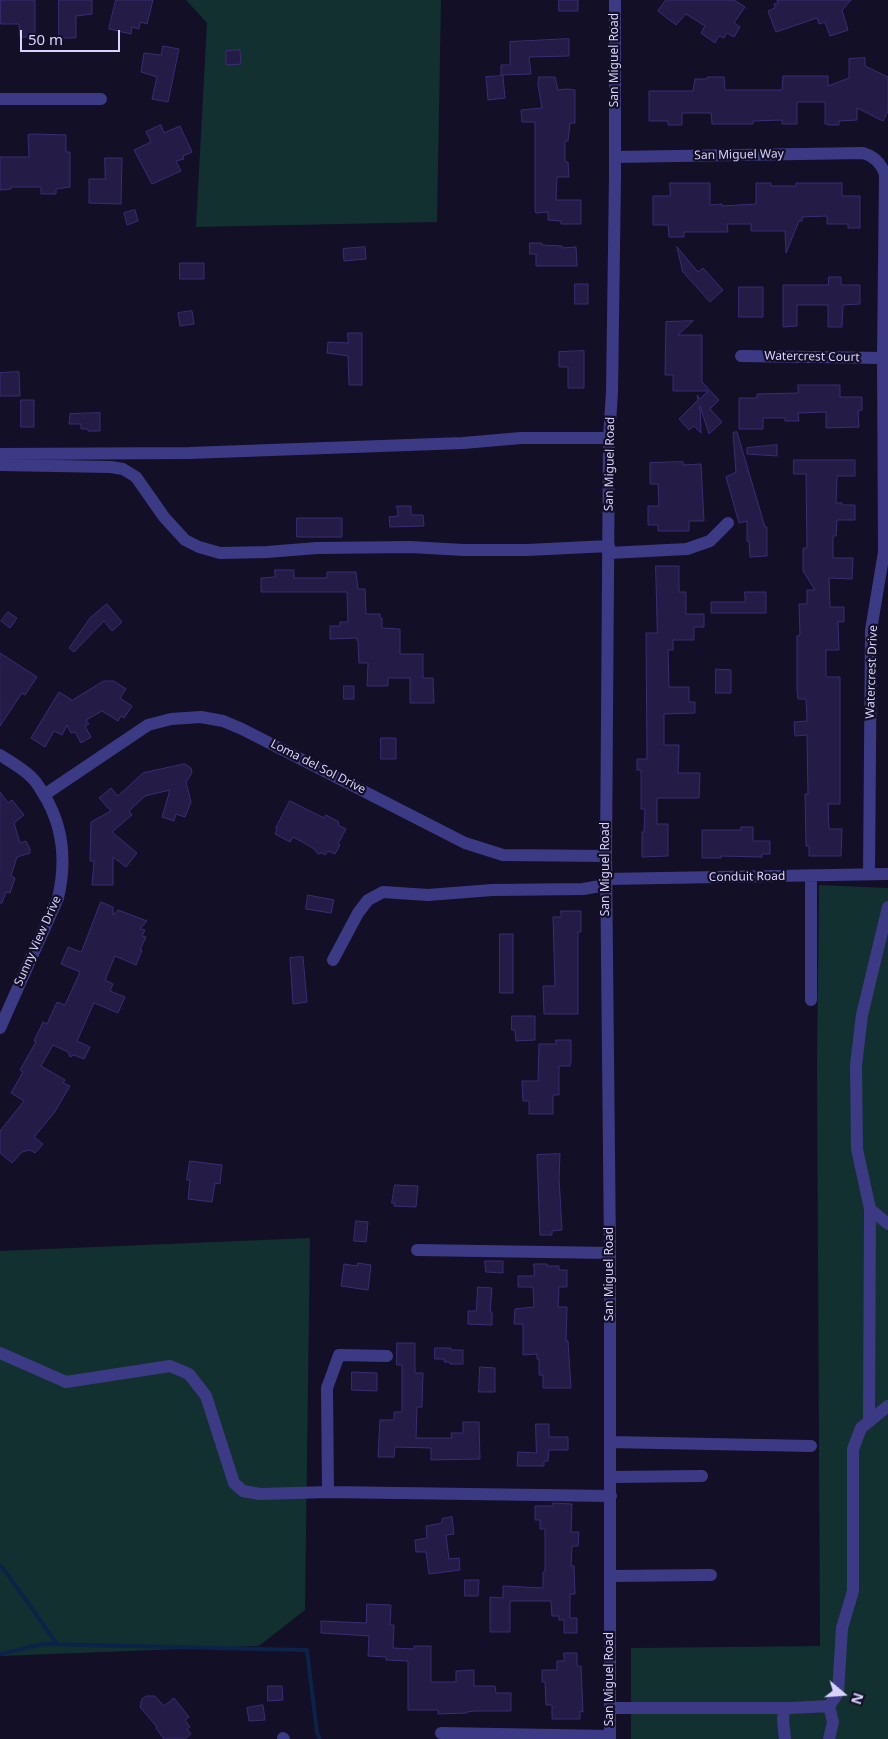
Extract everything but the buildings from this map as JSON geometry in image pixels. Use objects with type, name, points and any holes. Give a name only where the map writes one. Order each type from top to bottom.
[{"type":"street","name":"San Miguel Road","points":[[610,1737],[610,1253],[606,856],[609,438],[612,392],[615,157],[614,0]]},
{"type":"street","points":[[0,99],[101,99]]},
{"type":"street","name":"San Miguel Way","points":[[615,157],[863,153]]},
{"type":"street","name":"Watercrest Drive","points":[[863,153],[876,159],[885,174],[883,358],[884,552],[871,630],[868,874]]},
{"type":"street","name":"Watercrest Court","points":[[741,356],[883,358]]},
{"type":"street","points":[[0,454],[189,453],[463,443],[521,438],[609,438]]},
{"type":"street","points":[[0,465],[123,468],[136,477],[164,517],[185,540],[199,547],[220,553],[317,548],[400,547],[464,550],[687,549],[710,541],[728,523]]},
{"type":"street","name":"Loma del Sol Drive","points":[[44,795],[148,725],[172,719],[202,717],[222,721],[242,729],[465,843],[503,855],[606,856]]},
{"type":"street","name":"Sunny View Drive","points":[[0,755],[34,780],[44,795],[60,833],[63,860],[58,898],[4,1011],[0,1028]]},
{"type":"street","name":"Conduit Road","points":[[333,960],[358,913],[368,900],[383,892],[428,895],[492,890],[583,889],[606,882],[888,874]]},
{"type":"street","points":[[811,876],[811,1000]]},
{"type":"street","points":[[869,1422],[870,1208],[857,1149],[856,1065],[862,1015],[888,907]]},
{"type":"street","points":[[870,1208],[888,1224]]},
{"type":"street","points":[[417,1250],[610,1253]]},
{"type":"street","points":[[0,1353],[66,1382],[170,1366],[189,1374],[206,1396],[234,1483],[243,1491],[260,1494],[328,1492],[611,1496]]},
{"type":"street","points":[[328,1492],[327,1388],[339,1355],[387,1356]]},
{"type":"street","points":[[829,1739],[833,1722],[829,1706],[838,1693],[842,1628],[853,1591],[853,1449],[861,1428],[888,1406]]},
{"type":"street","points":[[610,1442],[811,1446]]},
{"type":"street","points":[[611,1477],[702,1476]]},
{"type":"street","points":[[610,1576],[710,1575]]},
{"type":"street","points":[[610,1708],[784,1708],[829,1706]]},
{"type":"street","points":[[784,1708],[785,1739]]},
{"type":"street","points":[[441,1733],[610,1737]]},
{"type":"green space","points":[[186,0],[441,0],[437,222],[196,227],[207,23]]},
{"type":"green space","points":[[819,885],[888,888],[888,1739],[631,1739],[631,1648],[820,1646],[817,1064]]},
{"type":"green space","points":[[310,1238],[305,1610],[259,1646],[0,1656],[0,1251]]},
{"type":"waterway","points":[[0,1565],[57,1644]]},
{"type":"waterway","points":[[0,1654],[43,1644],[307,1650],[317,1733],[320,1739]]}]
